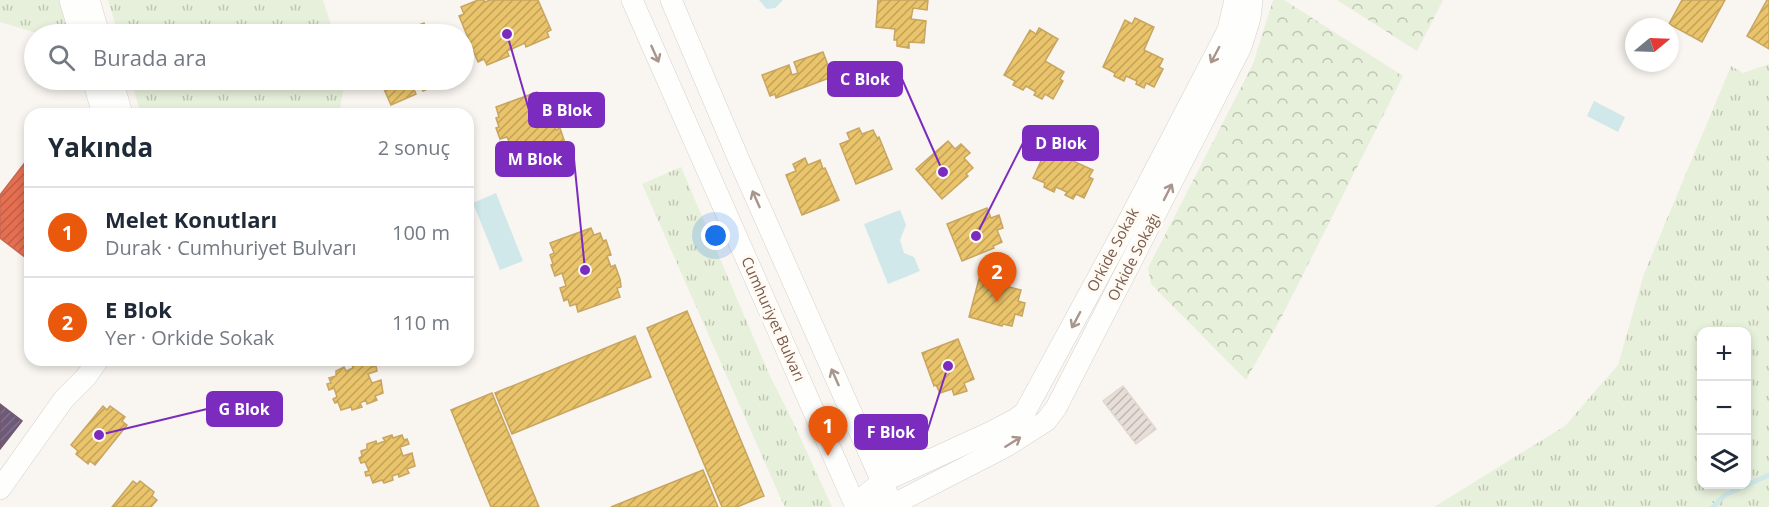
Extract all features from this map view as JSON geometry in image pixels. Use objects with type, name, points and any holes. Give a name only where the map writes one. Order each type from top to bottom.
[{"type":"street","points":[[70,0],[77,24]]},
{"type":"street","points":[[89,0],[96,24]]},
{"type":"street","name":"Cumhuriyet Bulvarı","points":[[632,0],[856,506]]},
{"type":"street","points":[[671,0],[739,160],[893,506]]},
{"type":"street","name":"Orkide Sokak","points":[[856,506],[882,482],[941,456],[1016,419],[1025,412],[1228,30],[1235,0]]},
{"type":"street","name":"Orkide Sokağı","points":[[961,470],[1038,427],[1056,408],[1241,47],[1250,18],[1252,0]]},
{"type":"street","points":[[96,90],[101,108]]},
{"type":"street","points":[[115,90],[120,108]]},
{"type":"street","points":[[64,399],[72,373],[77,366]]},
{"type":"street","points":[[0,489],[64,399],[94,366]]},
{"type":"street","points":[[862,439],[891,458],[912,460],[941,456]]},
{"type":"street","points":[[856,506],[893,506],[961,470]]},
{"type":"street","points":[[924,507],[933,495],[961,470]]},
{"type":"green space","points":[[0,0],[64,0],[68,24],[24,24],[24,29],[0,22]]},
{"type":"green space","points":[[108,0],[323,0],[331,24],[115,24]]},
{"type":"green space","points":[[1273,0],[1284,0],[1403,76],[1281,318],[1246,380],[1151,284],[1148,268],[1253,64]]},
{"type":"green space","points":[[1337,0],[1443,0],[1417,51]]},
{"type":"green space","points":[[1769,64],[1769,507],[1434,507],[1565,426],[1618,365],[1644,274],[1731,66],[1743,73]]},
{"type":"green space","points":[[134,90],[343,90],[340,108],[139,108]]},
{"type":"green space","points":[[681,167],[769,374],[832,507],[785,507],[781,499],[642,184]]},
{"type":"water","points":[[759,0],[783,0],[775,8],[767,9]]},
{"type":"water","points":[[1594,101],[1625,117],[1618,132],[1587,116]]},
{"type":"water","points":[[496,193],[523,261],[500,270],[474,203]]},
{"type":"water","points":[[900,210],[906,225],[900,240],[904,253],[914,257],[920,271],[888,284],[864,224]]},
{"type":"building: Konut","points":[[478,0],[485,2],[490,0],[538,0],[551,30],[547,32],[549,37],[526,47],[525,43],[507,51],[509,56],[487,65],[484,59],[478,62],[474,52],[474,24],[462,24],[459,16],[464,14],[461,7]]},
{"type":"building: Konut","points":[[878,0],[928,0],[927,10],[913,8],[911,19],[926,21],[924,43],[909,42],[909,48],[897,46],[897,40],[894,40],[895,29],[876,27]]},
{"type":"building: Konut","points":[[1682,0],[1725,0],[1702,42],[1679,29],[1679,18],[1672,18]]},
{"type":"building: Konut","points":[[1769,0],[1769,49],[1747,36]]},
{"type":"building: Konut","points":[[1135,18],[1154,27],[1144,50],[1163,59],[1159,67],[1163,69],[1154,87],[1146,83],[1144,88],[1136,84],[1137,81],[1126,76],[1124,81],[1103,67],[1125,20],[1132,24]]},
{"type":"building: Konut","points":[[1039,28],[1058,39],[1045,61],[1064,72],[1060,79],[1063,81],[1053,99],[1045,94],[1042,99],[1034,95],[1036,92],[1026,86],[1023,90],[1013,85],[1015,81],[1004,75],[1030,30],[1036,34]]},
{"type":"building: Konut","points":[[823,52],[831,73],[827,74],[829,78],[776,98],[775,94],[770,96],[762,75],[789,65],[792,75],[798,73],[794,62]]},
{"type":"building: Konut","points":[[384,90],[414,90],[416,94],[391,105]]},
{"type":"building: Konut","points":[[537,92],[539,99],[545,96],[548,104],[551,103],[556,118],[552,120],[556,130],[560,128],[565,143],[566,150],[563,151],[566,160],[523,175],[521,167],[516,169],[513,163],[510,164],[505,152],[512,149],[507,137],[500,139],[496,128],[499,127],[496,118],[499,117],[496,107]]},
{"type":"building: Konut","points":[[859,128],[862,134],[873,130],[877,138],[879,137],[892,169],[856,184],[840,144],[850,140],[847,133]]},
{"type":"building: Konut","points":[[1064,128],[1084,137],[1073,161],[1093,170],[1089,177],[1093,179],[1084,198],[1076,194],[1073,199],[1065,195],[1067,192],[1056,187],[1054,192],[1044,187],[1045,183],[1033,178],[1055,131],[1062,134]]},
{"type":"building: Konut","points":[[948,141],[955,149],[961,144],[970,153],[964,158],[973,168],[966,174],[968,176],[942,199],[916,169]]},
{"type":"building: Konut","points":[[805,158],[808,165],[820,160],[839,200],[802,215],[786,175],[796,171],[793,164]]},
{"type":"building: Konut","points":[[987,208],[991,218],[999,215],[1003,228],[997,230],[1002,242],[993,246],[994,248],[962,261],[947,224]]},
{"type":"building: Konut","points":[[591,228],[594,235],[600,233],[603,241],[606,240],[611,255],[607,256],[611,267],[615,265],[620,279],[621,287],[617,288],[620,297],[578,312],[576,304],[570,306],[568,299],[564,301],[560,288],[566,286],[562,273],[555,276],[550,255],[554,253],[550,243]]},
{"type":"building: Konut","points":[[979,279],[1021,290],[1018,301],[1025,303],[1022,316],[1015,314],[1012,326],[1003,324],[1002,326],[969,317]]},
{"type":"building: Konut","points":[[687,311],[764,496],[737,507],[722,507],[647,328]]},
{"type":"building: Konut","points":[[635,336],[651,377],[512,434],[495,393]]},
{"type":"building: Konut","points":[[958,339],[974,379],[964,383],[967,391],[954,395],[952,389],[940,393],[936,385],[934,386],[922,353]]},
{"type":"building: Konut","points":[[352,366],[376,366],[377,371],[368,374],[372,383],[381,380],[383,393],[375,396],[377,400],[367,404],[366,400],[360,403],[362,407],[341,410],[338,402],[335,403],[333,399],[337,397],[334,388],[329,390],[327,384],[331,383],[329,378],[336,376],[336,371],[344,367],[346,371],[353,368]]},
{"type":"building: Konut","points":[[492,393],[539,507],[491,507],[451,410]]},
{"type":"building: Konut","points":[[103,406],[107,410],[110,406],[125,417],[122,421],[127,425],[95,465],[90,461],[88,464],[76,454],[78,451],[71,445]]},
{"type":"building: Konut","points":[[392,435],[393,438],[402,435],[404,440],[407,439],[409,444],[400,447],[403,456],[412,453],[415,466],[407,469],[409,473],[399,477],[398,474],[392,476],[393,480],[373,483],[370,475],[366,476],[365,472],[369,471],[365,462],[361,463],[359,458],[362,456],[361,451],[367,449],[367,444],[376,441],[377,444],[385,441],[383,438]]},
{"type":"building: Konut","points":[[703,470],[718,507],[611,507]]},
{"type":"building: Konut","points":[[133,481],[137,484],[140,481],[154,492],[152,496],[157,500],[151,507],[112,507]]},
{"type":"building: Ticaret","points":[[24,164],[24,256],[0,238],[0,195]]},
{"type":"building: Ofis","points":[[0,404],[22,421],[0,449]]},
{"type":"building: Diğer","points":[[1123,386],[1156,429],[1136,444],[1103,401]]},
{"type":"waterway","points":[[1713,507],[1725,495],[1769,475]]},
{"type":"place","name":"B Blok","points":[[507,34]]},
{"type":"place","name":"C Blok","points":[[943,172]]},
{"type":"place","name":"D Blok","points":[[976,236]]},
{"type":"place","name":"M Blok","points":[[585,270]]},
{"type":"place","name":"E Blok","points":[[997,302]]},
{"type":"place","name":"F Blok","points":[[948,366]]},
{"type":"place","name":"G Blok","points":[[99,435]]},
{"type":"place","name":"Melet Konutları","points":[[828,456]]}]
